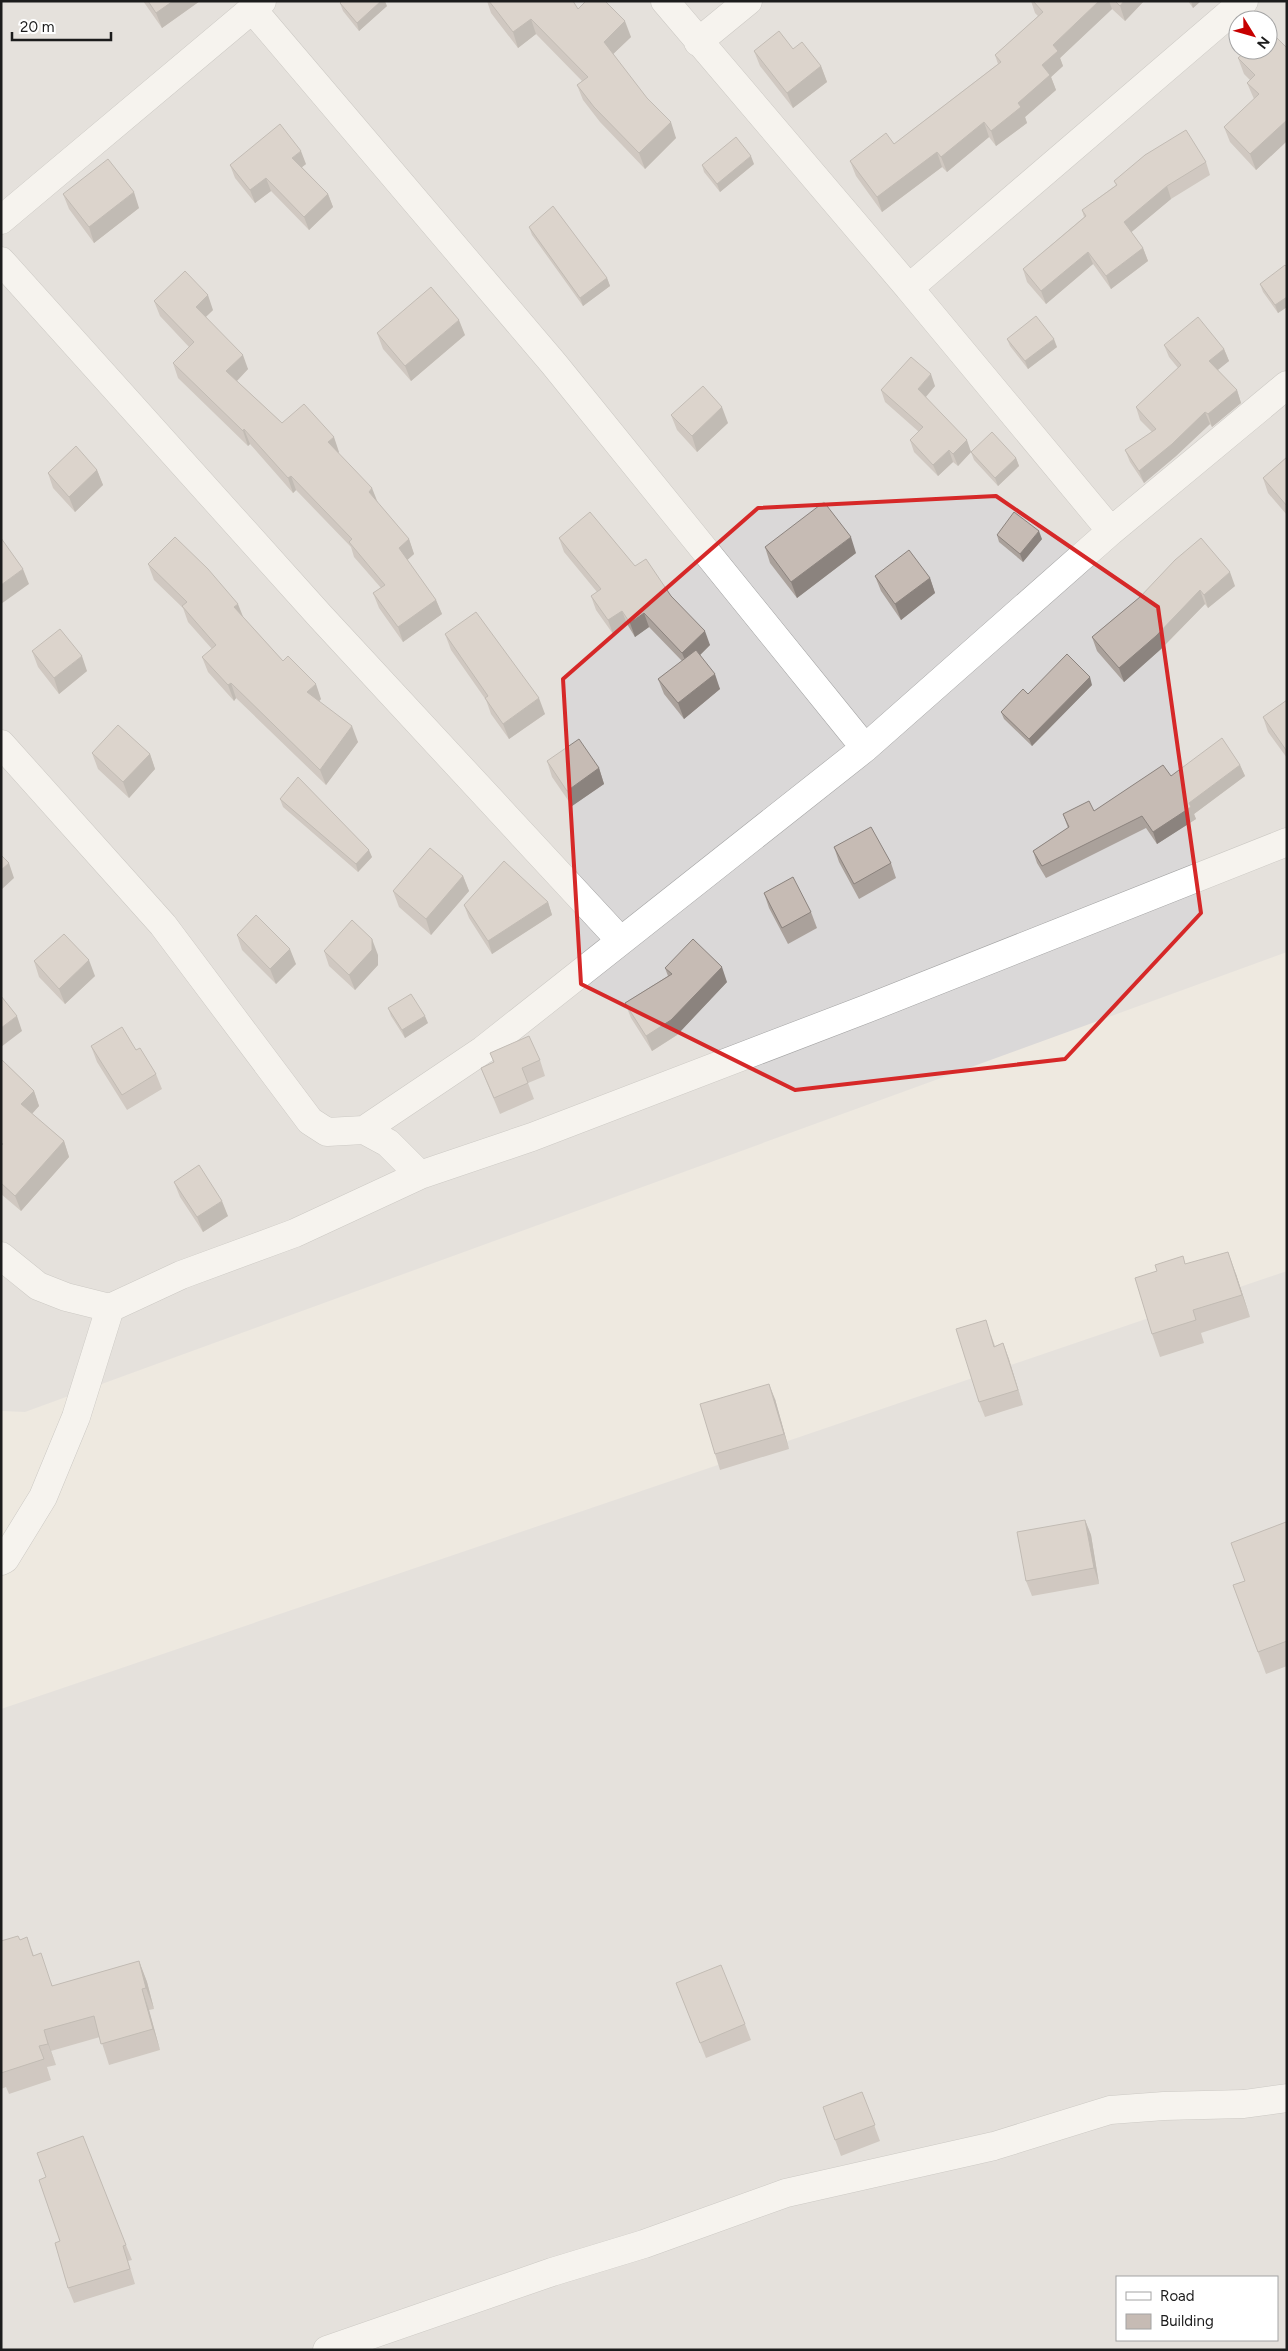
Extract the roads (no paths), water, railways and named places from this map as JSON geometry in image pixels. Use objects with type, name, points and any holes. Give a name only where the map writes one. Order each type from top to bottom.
[{"type":"street","points":[[666,1],[698,42],[909,288],[1111,531]]},
{"type":"street","points":[[698,42],[748,1]]},
{"type":"street","points":[[909,288],[1244,1]]},
{"type":"street","points":[[1,220],[258,5],[554,364],[865,748]]},
{"type":"street","points":[[1,261],[320,616],[620,940]]},
{"type":"street","points":[[1,744],[162,926],[310,1121],[327,1132],[364,1130],[483,1050],[865,748],[1111,531],[1287,385]]},
{"type":"street","points":[[1,1256],[38,1286],[66,1297],[110,1308],[181,1275],[295,1233],[420,1175],[532,1137],[866,1009],[1287,842]]},
{"type":"street","points":[[364,1130],[388,1143],[420,1175]]},
{"type":"street","points":[[1,1562],[5,1559],[43,1497],[76,1417],[110,1308]]},
{"type":"street","points":[[327,2350],[552,2272],[644,2244],[786,2193],[994,2146],[1110,2110],[1164,2106],[1244,2104],[1287,2098]]}]
